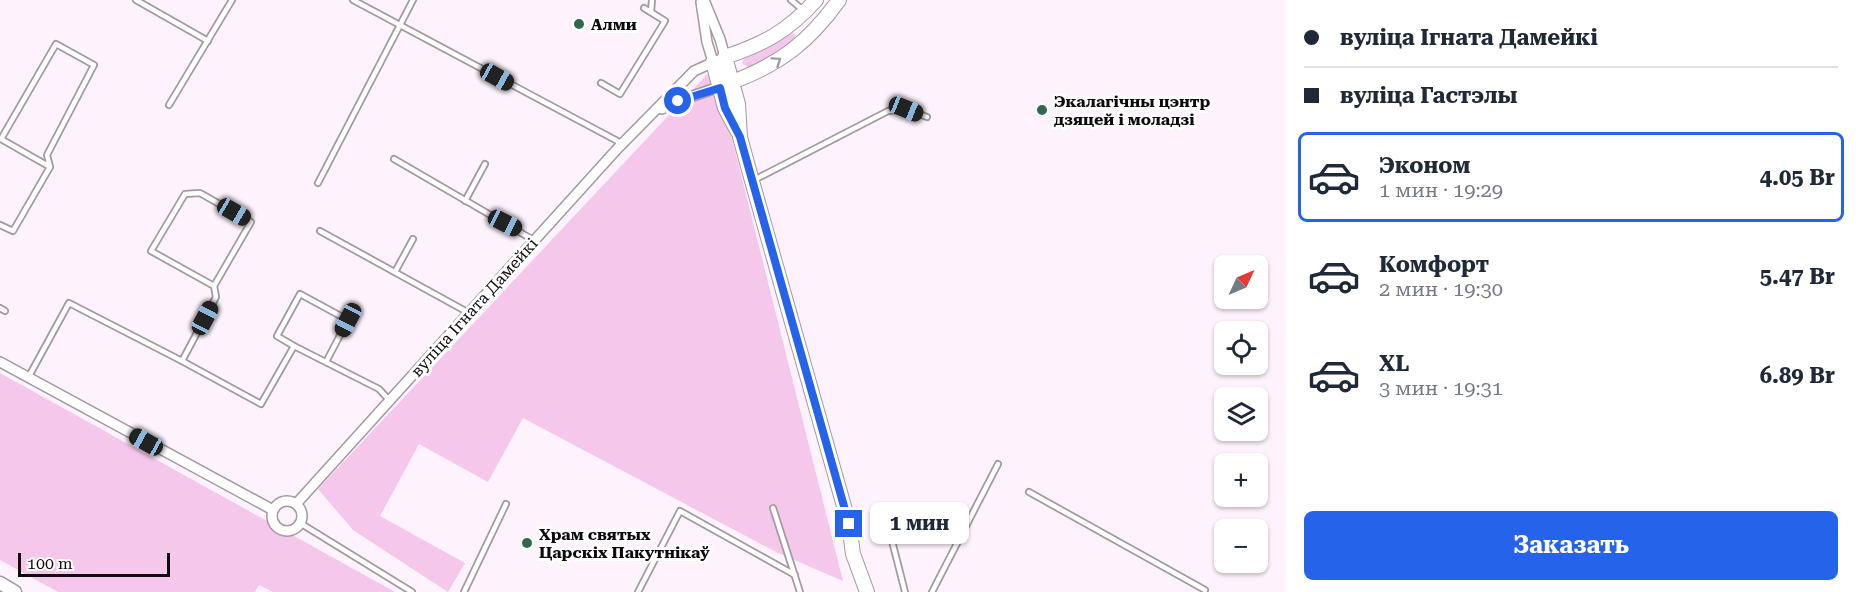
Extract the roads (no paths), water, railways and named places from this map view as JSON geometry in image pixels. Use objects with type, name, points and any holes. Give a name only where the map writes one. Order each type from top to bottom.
[{"type":"main road","points":[[816,0],[794,23],[772,38],[753,48],[719,59],[726,85],[738,104],[740,137],[849,524]]},
{"type":"main road","points":[[726,85],[760,71],[783,57],[810,36],[839,0]]},
{"type":"street","points":[[702,0],[707,42],[719,59]]},
{"type":"street","name":"вуліца Ігната Дамейкі","points":[[296,504],[623,144],[694,71],[719,59]]},
{"type":"street","name":"вуліца Ігната Дамейкі","points":[[655,113],[678,101],[726,85]]},
{"type":"street","points":[[0,362],[273,510]]},
{"type":"street","points":[[290,501],[296,504],[301,510],[300,523],[290,531],[278,528],[272,516],[273,510],[283,502],[290,501]]},
{"type":"street","points":[[0,583],[15,592]]},
{"type":"lane","points":[[136,0],[208,41]]},
{"type":"lane","points":[[169,105],[232,0]]},
{"type":"lane","points":[[353,0],[623,144]]},
{"type":"lane","points":[[318,183],[413,0]]},
{"type":"lane","points":[[651,12],[652,0]]},
{"type":"lane","points":[[791,0],[806,11]]},
{"type":"lane","points":[[601,83],[620,94],[665,21],[644,8]]},
{"type":"lane","points":[[0,225],[13,231],[50,167],[47,155],[94,66],[56,44],[1,139],[50,167]]},
{"type":"lane","points":[[752,181],[888,111],[906,109],[927,117]]},
{"type":"lane","points":[[394,159],[535,240]]},
{"type":"lane","points":[[465,201],[485,164]]},
{"type":"lane","points":[[182,361],[216,297],[214,286],[251,222],[200,193],[185,194],[151,250],[214,286]]},
{"type":"lane","points":[[320,231],[468,313]]},
{"type":"lane","points":[[395,272],[413,239]]},
{"type":"lane","points":[[326,362],[348,320],[300,294],[277,336],[294,346],[379,389],[389,400]]},
{"type":"lane","points":[[28,378],[69,303],[261,404],[294,346]]},
{"type":"lane","points":[[932,592],[998,464]]},
{"type":"lane","points":[[1029,492],[1205,590]]},
{"type":"lane","points":[[464,592],[506,504]]},
{"type":"lane","points":[[773,508],[800,592]]},
{"type":"lane","points":[[638,592],[680,511],[795,575]]},
{"type":"lane","points":[[300,523],[412,592]]},
{"type":"lane","points":[[892,541],[905,592]]},
{"type":"place","name":"Алми","points":[[579,24]]},
{"type":"place","name":"Экалагічны цэнтр дзяцей і моладзі","points":[[1042,110]]},
{"type":"place","name":"Храм святых Царскіх Пакутнікаў","points":[[527,543]]}]
